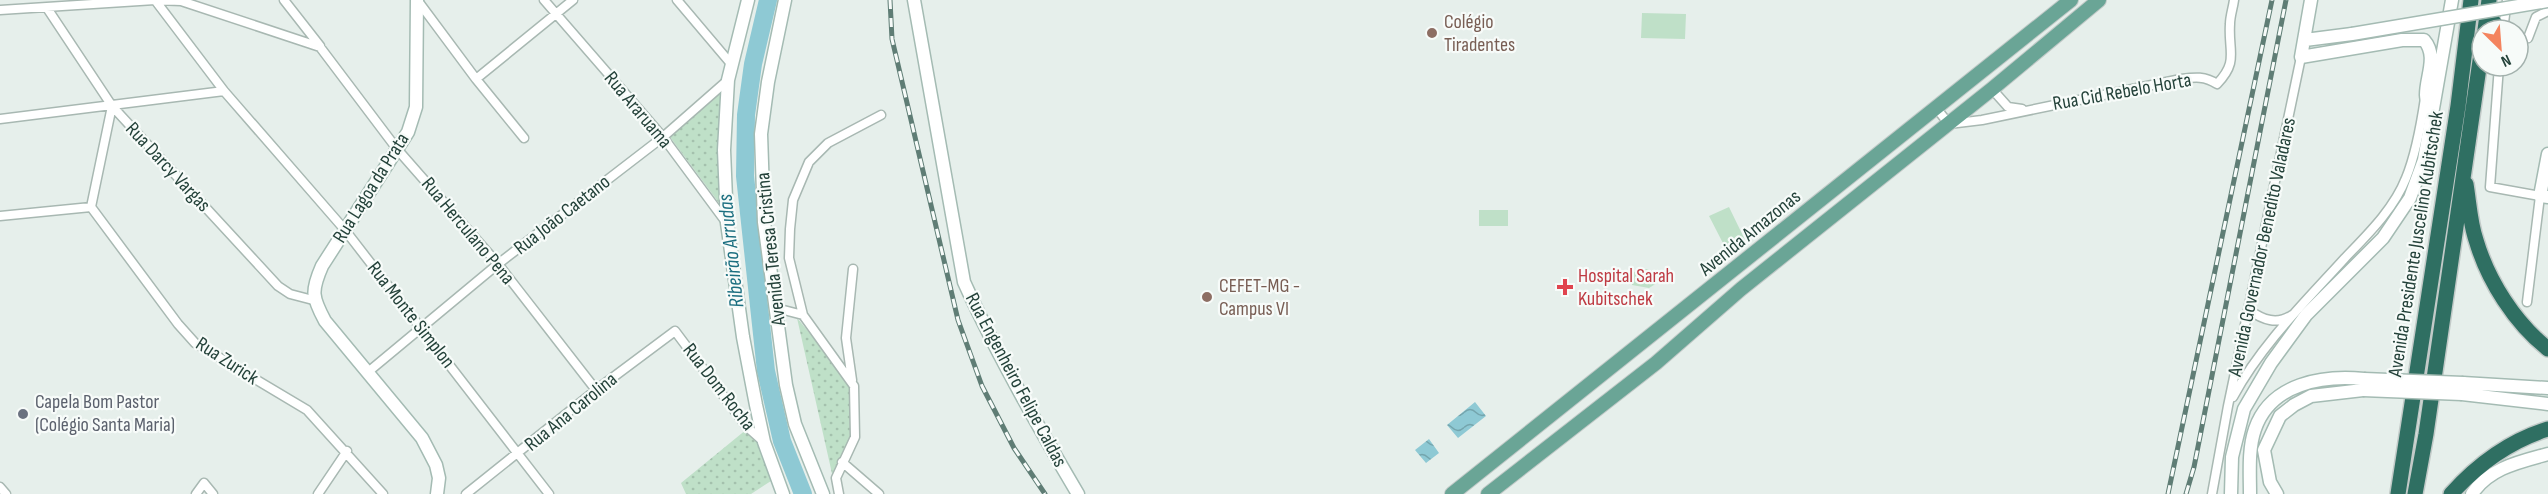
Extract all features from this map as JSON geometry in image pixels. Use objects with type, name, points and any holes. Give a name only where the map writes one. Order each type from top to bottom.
[{"type":"highway","name":"Avenida Presidente Juscelino Kubitschek","points":[[2398,494],[2403,474],[2458,106],[2471,0]]},
{"type":"highway","points":[[2489,4],[2496,18]]},
{"type":"highway","name":"Avenida Presidente Juscelino Kubitschek","points":[[2415,494],[2426,434],[2477,78]]},
{"type":"highway","points":[[2463,169],[2475,240],[2493,280],[2524,327],[2548,349]]},
{"type":"highway","points":[[2451,494],[2472,471],[2504,448],[2548,429]]},
{"type":"main road","name":"Rua Lagoa da Prata","points":[[313,300],[314,283],[408,132],[416,107],[417,0]]},
{"type":"main road","name":"Avenida Teresa Cristina","points":[[748,0],[728,80],[724,150],[727,223],[743,336],[764,442],[783,494]]},
{"type":"main road","name":"Avenida Teresa Cristina","points":[[785,0],[768,82],[761,134],[764,222],[786,384],[795,424],[823,494]]},
{"type":"main road","name":"Rua Engenheiro Felipe Caldas","points":[[914,0],[964,282],[983,324],[1078,494]]},
{"type":"main road","name":"Avenida Amazonas","points":[[1452,494],[1937,110],[2071,0]]},
{"type":"main road","name":"Avenida Amazonas","points":[[1488,494],[1647,369],[1741,290],[1992,90],[2100,0]]},
{"type":"main road","name":"Avenida Governador Benedito Valadares","points":[[2301,57],[2311,0]]},
{"type":"main road","name":"Avenida Presidente Juscelino Kubitschek","points":[[2231,494],[2232,457],[2244,409],[2271,363],[2306,315],[2383,238],[2410,198],[2424,160],[2452,0]]},
{"type":"main road","points":[[2305,40],[2548,1]]},
{"type":"main road","points":[[2301,57],[2402,40],[2424,40],[2430,47],[2432,60],[2426,98],[2433,115]]},
{"type":"main road","points":[[2544,196],[2548,154]]},
{"type":"main road","points":[[313,300],[325,321],[422,438],[436,465],[439,478],[437,494]]},
{"type":"main road","points":[[2250,494],[2251,453],[2255,429],[2268,407],[2282,393],[2316,380],[2339,377],[2364,384],[2462,388],[2548,388]]},
{"type":"main road","points":[[2277,494],[2270,482],[2264,450],[2280,416],[2294,405],[2312,396],[2364,384]]},
{"type":"main road","points":[[2462,388],[2548,404]]},
{"type":"main road","points":[[2472,494],[2479,483],[2495,471],[2548,454]]},
{"type":"main road","points":[[2389,494],[2403,474]]},
{"type":"street","points":[[0,10],[12,0]]},
{"type":"street","points":[[0,10],[155,0],[180,1],[320,47]]},
{"type":"street","name":"Rua Monte Simplon","points":[[155,0],[224,91],[345,230],[549,494]]},
{"type":"street","name":"Rua Herculano Pena","points":[[284,0],[398,149],[498,264],[596,390]]},
{"type":"street","points":[[417,0],[524,138]]},
{"type":"street","name":"Rua Araruama","points":[[544,0],[663,137],[727,223]]},
{"type":"street","points":[[476,79],[573,0]]},
{"type":"street","points":[[677,0],[732,65]]},
{"type":"street","name":"Rua Cid Rebelo Horta","points":[[1949,124],[2181,79],[2196,77],[2209,79],[2217,84],[2227,74],[2232,57],[2230,25],[2234,0]]},
{"type":"street","points":[[2504,18],[2507,0]]},
{"type":"street","name":"Rua Darcy Vargas","points":[[46,8],[112,106],[278,286],[290,294],[313,300]]},
{"type":"street","points":[[2530,33],[2536,17],[2548,11]]},
{"type":"street","name":"Avenida Governador Benedito Valadares","points":[[2212,494],[2228,406],[2301,57]]},
{"type":"street","points":[[2498,78],[2490,187],[2544,196],[2527,302]]},
{"type":"street","name":"Rua João Caetano","points":[[368,372],[498,264],[663,137],[728,80]]},
{"type":"street","name":"Rua Cid Rebelo Horta","points":[[1992,90],[2008,107],[2025,110]]},
{"type":"street","points":[[0,119],[224,91]]},
{"type":"street","points":[[2228,406],[2245,375],[2297,311],[2388,209],[2406,179],[2422,122],[2426,98]]},
{"type":"street","points":[[0,216],[91,207],[112,106]]},
{"type":"street","points":[[1937,110],[1949,124]]},
{"type":"street","points":[[854,386],[803,315],[789,258],[793,200],[809,162],[828,143],[881,115]]},
{"type":"street","name":"Rua Zurick","points":[[91,207],[178,324],[195,343],[307,410],[347,451],[383,494]]},
{"type":"street","points":[[839,494],[836,478],[855,437],[854,386],[846,338],[853,269]]},
{"type":"street","points":[[2316,290],[2340,281]]},
{"type":"street","points":[[776,308],[803,315]]},
{"type":"street","points":[[2249,310],[2260,318],[2273,321],[2286,319],[2297,311]]},
{"type":"street","name":"Rua Dom Rocha","points":[[675,331],[746,426],[764,442]]},
{"type":"street","name":"Rua Ana Carolina","points":[[466,494],[596,390],[675,331]]},
{"type":"street","points":[[318,494],[347,451]]},
{"type":"street","points":[[842,462],[879,494]]},
{"type":"street","points":[[196,494],[204,483],[213,494]]},
{"type":"street","points":[[0,487],[6,494]]},
{"type":"green space","points":[[1642,13],[1686,14],[1685,39],[1641,38]]},
{"type":"green space","points":[[722,91],[718,165],[722,207],[670,137]]},
{"type":"green space","points":[[1729,207],[1746,242],[1727,251],[1709,216]]},
{"type":"green space","points":[[1479,210],[1508,210],[1508,226],[1479,226]]},
{"type":"green space","points":[[1646,269],[1659,273],[1657,283],[1649,288],[1632,285],[1630,273]]},
{"type":"green space","points":[[797,318],[854,386],[855,437],[833,478]]},
{"type":"green space","points":[[747,429],[762,442],[771,481],[751,494],[686,494],[681,483]]},
{"type":"water","points":[[1475,402],[1486,416],[1458,438],[1447,425]]},
{"type":"water","points":[[1429,439],[1439,453],[1426,463],[1415,450]]},
{"type":"waterway","name":"Ribeirão Arrudas","points":[[768,0],[753,64],[746,115],[745,176],[766,371],[782,441],[803,494]]},
{"type":"railway","points":[[890,0],[892,39],[958,320],[982,386],[1014,448],[1045,494]]},
{"type":"railway","points":[[2168,494],[2272,0]]},
{"type":"railway","points":[[2186,494],[2194,467],[2286,0]]},
{"type":"place","name":"Colégio Tiradentes","points":[[1432,33]]},
{"type":"place","name":"Hospital Sarah Kubitschek","points":[[1565,287]]},
{"type":"place","name":"CEFET-MG - Campus VI","points":[[1207,297]]},
{"type":"place","name":"Capela Bom Pastor (Colégio Santa Maria)","points":[[23,414]]}]
